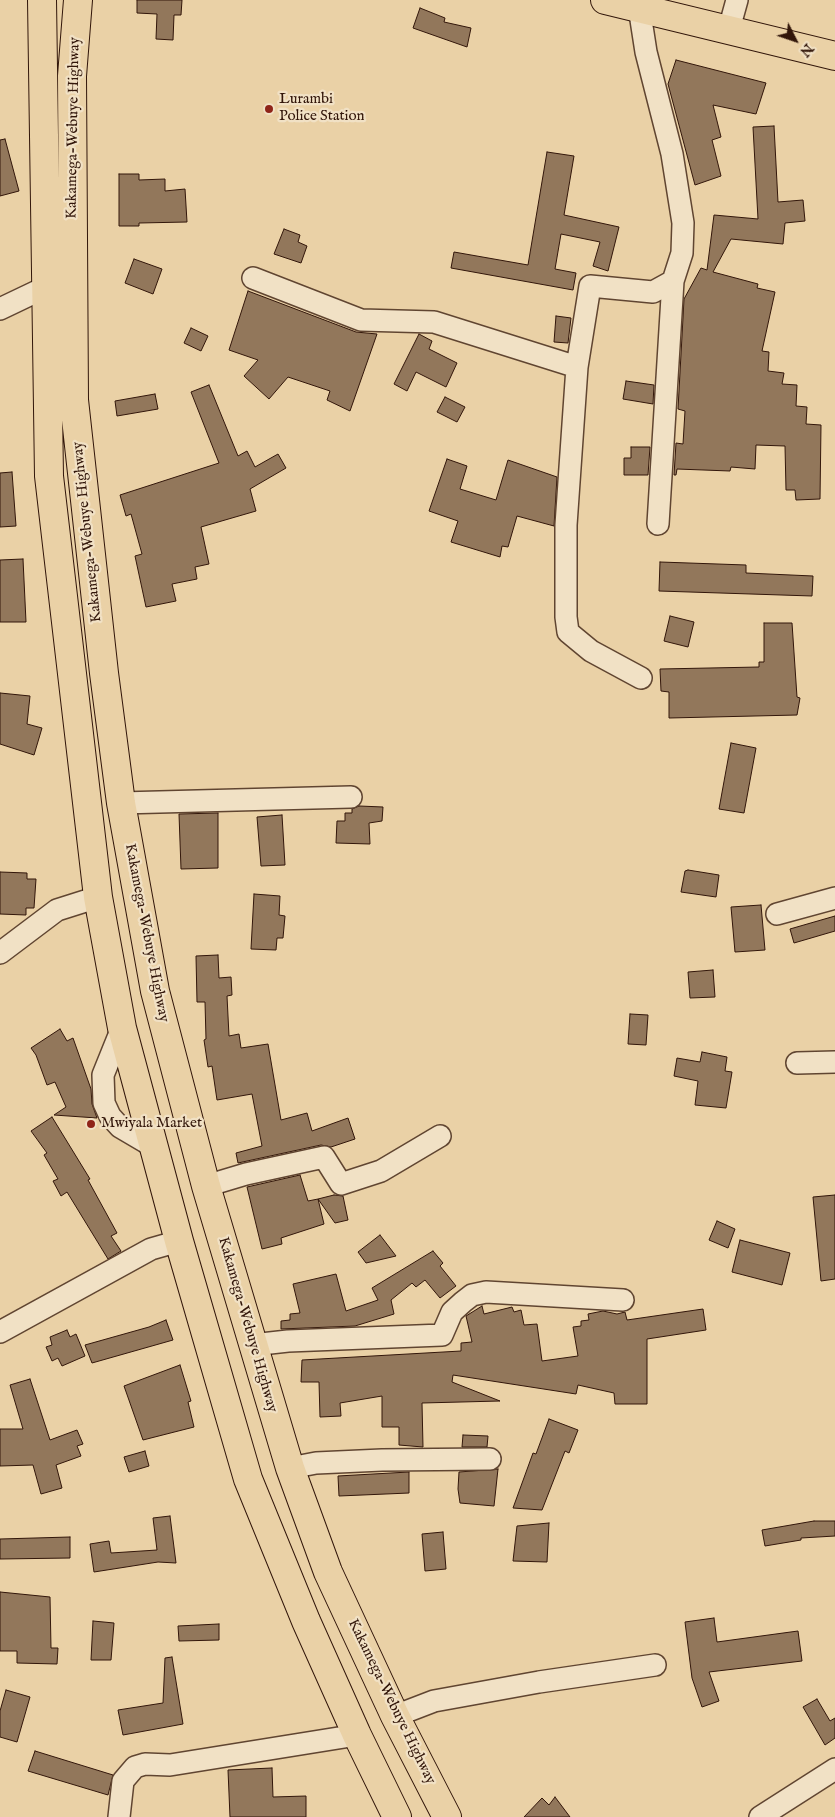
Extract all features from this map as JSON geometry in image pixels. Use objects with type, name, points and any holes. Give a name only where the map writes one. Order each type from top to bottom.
[{"type":"main road","name":"Kakamega-Webuye Highway","points":[[42,0],[49,476],[98,897],[122,1028],[179,1241],[248,1479],[306,1621],[357,1735],[397,1817]]},
{"type":"main road","name":"Kakamega-Webuye Highway","points":[[78,0],[72,76],[74,400],[104,673],[121,803],[155,991],[206,1186],[290,1468],[328,1572],[395,1716],[447,1817]]},
{"type":"main road","points":[[605,0],[835,56]]},
{"type":"street","points":[[729,29],[737,0]]},
{"type":"street","points":[[639,7],[646,52],[672,154],[683,223],[682,253],[673,281],[658,524]]},
{"type":"street","points":[[253,278],[361,320],[434,322],[577,367]]},
{"type":"street","points":[[640,678],[591,651],[568,632],[566,617],[566,525],[577,367],[590,286],[653,292],[673,281]]},
{"type":"street","points":[[0,309],[46,287]]},
{"type":"street","points":[[121,803],[351,797]]},
{"type":"street","points":[[0,953],[57,910],[98,897]]},
{"type":"street","points":[[777,914],[835,898]]},
{"type":"street","points":[[122,1028],[103,1075],[104,1103],[110,1116],[120,1127],[154,1147]]},
{"type":"street","points":[[797,1062],[835,1062]]},
{"type":"street","points":[[206,1186],[246,1174],[324,1157],[341,1184],[381,1171],[440,1136]]},
{"type":"street","points":[[0,1332],[151,1249],[179,1241]]},
{"type":"street","points":[[252,1345],[288,1340],[442,1335],[452,1312],[462,1302],[472,1295],[486,1292],[623,1300]]},
{"type":"street","points":[[290,1468],[316,1463],[382,1460],[490,1460]]},
{"type":"street","points":[[395,1716],[434,1701],[538,1682],[655,1665]]},
{"type":"street","points":[[119,1817],[123,1781],[136,1767],[145,1764],[170,1765],[357,1735]]},
{"type":"street","points":[[760,1817],[835,1769]]},
{"type":"building","points":[[137,0],[182,0],[181,15],[174,15],[173,40],[156,39],[157,14],[137,13]]},
{"type":"building","points":[[420,8],[445,18],[444,22],[471,28],[467,47],[413,28]]},
{"type":"building","points":[[676,60],[766,83],[756,114],[713,105],[721,137],[712,140],[721,176],[695,185],[668,84]]},
{"type":"building","points":[[774,126],[778,202],[803,200],[805,221],[785,223],[783,244],[731,239],[713,272],[758,284],[757,288],[775,292],[762,351],[769,352],[768,371],[784,373],[782,384],[797,385],[796,406],[807,407],[806,424],[821,425],[820,499],[796,500],[795,490],[786,490],[785,446],[756,445],[755,469],[731,467],[730,471],[677,469],[676,475],[674,475],[676,443],[683,444],[685,411],[678,409],[684,299],[701,268],[707,270],[714,215],[758,219],[753,127]]},
{"type":"building","points":[[5,139],[19,191],[0,196],[0,140]]},
{"type":"building","points":[[547,152],[574,156],[564,215],[619,227],[608,271],[593,266],[600,242],[561,234],[555,269],[576,273],[573,290],[451,268],[454,252],[528,265]]},
{"type":"building","points":[[119,174],[139,174],[139,180],[165,179],[165,191],[185,189],[187,222],[139,223],[139,226],[119,226]]},
{"type":"building","points":[[284,229],[300,235],[298,242],[307,246],[301,263],[274,254]]},
{"type":"building","points":[[134,259],[162,269],[153,294],[125,283]]},
{"type":"building","points":[[248,291],[356,332],[377,334],[350,411],[327,400],[330,391],[288,377],[269,399],[244,376],[258,360],[229,350]]},
{"type":"building","points":[[556,316],[571,318],[568,343],[554,342]]},
{"type":"building","points":[[191,328],[208,336],[201,351],[184,343]]},
{"type":"building","points":[[419,334],[432,341],[429,349],[457,363],[446,387],[416,372],[407,391],[394,384]]},
{"type":"building","points":[[626,381],[654,385],[653,404],[623,399]]},
{"type":"building","points":[[209,385],[238,456],[247,451],[255,467],[278,454],[286,468],[250,489],[256,511],[201,527],[209,564],[195,567],[197,579],[172,584],[176,601],[146,607],[135,556],[142,554],[131,514],[126,516],[120,495],[219,463],[191,392]]},
{"type":"building","points":[[155,394],[158,409],[117,416],[115,401]]},
{"type":"building","points":[[445,397],[465,407],[457,422],[437,412]]},
{"type":"building","points":[[631,447],[650,447],[648,475],[624,475],[624,458],[631,458]]},
{"type":"building","points":[[447,459],[467,466],[460,489],[496,500],[508,460],[557,477],[554,526],[517,516],[508,547],[502,546],[500,557],[451,542],[458,521],[429,511]]},
{"type":"building","points":[[12,472],[16,526],[0,527],[0,473]]},
{"type":"building","points":[[23,559],[26,622],[0,622],[0,560]]},
{"type":"building","points":[[660,562],[746,565],[746,573],[813,576],[812,596],[659,591]]},
{"type":"building","points":[[670,616],[694,622],[688,647],[664,641]]},
{"type":"building","points":[[764,623],[792,623],[797,697],[800,698],[797,715],[669,718],[669,692],[661,691],[660,669],[759,667],[759,662],[764,662]]},
{"type":"building","points":[[0,693],[30,696],[27,724],[42,728],[34,755],[0,744]]},
{"type":"building","points":[[731,743],[756,748],[744,813],[719,809]]},
{"type":"building","points":[[359,806],[383,807],[382,821],[369,823],[370,844],[336,843],[337,821],[345,821],[345,813],[352,813],[352,809]]},
{"type":"building","points":[[218,813],[218,868],[181,869],[179,814]]},
{"type":"building","points":[[282,815],[285,865],[261,866],[257,817]]},
{"type":"building","points":[[685,871],[719,875],[716,897],[681,892]]},
{"type":"building","points":[[0,872],[27,873],[27,879],[36,879],[34,908],[26,908],[26,915],[0,914]]},
{"type":"building","points":[[254,894],[280,896],[279,915],[285,916],[283,938],[277,938],[276,950],[251,949]]},
{"type":"building","points":[[761,905],[765,950],[735,952],[731,907]]},
{"type":"building","points":[[835,916],[835,931],[794,943],[790,929]]},
{"type":"building","points":[[218,955],[219,978],[231,977],[232,995],[227,996],[229,1036],[239,1034],[241,1048],[268,1044],[281,1120],[307,1113],[312,1131],[348,1118],[355,1139],[331,1147],[321,1145],[238,1163],[236,1153],[262,1146],[252,1094],[217,1100],[212,1066],[208,1067],[204,1040],[206,1039],[205,1002],[197,1002],[196,956]]},
{"type":"building","points":[[713,970],[715,997],[690,998],[688,972]]},
{"type":"building","points":[[630,1014],[648,1015],[646,1045],[628,1044]]},
{"type":"building","points":[[60,1029],[67,1041],[73,1038],[91,1089],[92,1104],[97,1118],[54,1115],[66,1107],[55,1082],[47,1085],[36,1055],[31,1048]]},
{"type":"building","points":[[702,1052],[727,1057],[725,1071],[732,1072],[726,1108],[695,1105],[698,1081],[674,1076],[677,1058],[700,1062]]},
{"type":"building","points":[[52,1117],[90,1179],[88,1180],[117,1233],[111,1236],[121,1251],[108,1259],[67,1192],[61,1196],[53,1181],[58,1179],[44,1155],[47,1153],[31,1131]]},
{"type":"building","points":[[300,1175],[308,1201],[318,1199],[324,1224],[281,1238],[282,1244],[262,1249],[247,1187]]},
{"type":"building","points":[[334,1195],[343,1196],[348,1220],[335,1223],[318,1199]]},
{"type":"building","points":[[835,1195],[835,1279],[821,1281],[813,1197]]},
{"type":"building","points":[[717,1221],[735,1229],[728,1248],[709,1240]]},
{"type":"building","points":[[380,1235],[396,1256],[366,1263],[358,1252]]},
{"type":"building","points":[[740,1240],[790,1253],[782,1285],[732,1272]]},
{"type":"building","points":[[433,1251],[443,1263],[440,1266],[456,1286],[440,1298],[425,1280],[416,1287],[412,1283],[391,1300],[394,1314],[355,1326],[281,1329],[281,1321],[290,1320],[290,1314],[300,1313],[293,1284],[336,1274],[346,1311],[378,1300],[372,1288]]},
{"type":"building","points":[[482,1306],[484,1314],[512,1307],[514,1312],[521,1310],[524,1325],[537,1324],[542,1361],[578,1356],[573,1327],[581,1326],[581,1321],[589,1320],[588,1314],[603,1311],[617,1314],[625,1312],[627,1320],[703,1309],[706,1330],[647,1339],[647,1404],[615,1404],[614,1393],[578,1385],[576,1394],[453,1375],[452,1382],[500,1401],[422,1403],[423,1447],[399,1445],[399,1427],[382,1427],[382,1396],[340,1403],[341,1416],[320,1417],[319,1382],[301,1382],[302,1360],[461,1351],[461,1343],[472,1342],[466,1316]]},
{"type":"building","points":[[166,1320],[173,1340],[92,1363],[85,1345],[149,1327]]},
{"type":"building","points":[[67,1330],[70,1337],[76,1334],[85,1356],[62,1366],[58,1358],[52,1361],[46,1347],[52,1345],[50,1337]]},
{"type":"building","points":[[180,1365],[191,1401],[188,1402],[194,1427],[143,1440],[124,1386]]},
{"type":"building","points":[[30,1379],[50,1440],[77,1430],[83,1444],[77,1446],[81,1456],[56,1465],[62,1488],[41,1494],[33,1465],[0,1466],[0,1429],[23,1429],[10,1385]]},
{"type":"building","points":[[549,1419],[578,1430],[569,1453],[565,1451],[542,1510],[513,1508],[533,1453],[536,1454]]},
{"type":"building","points":[[463,1435],[488,1436],[487,1447],[462,1447]]},
{"type":"building","points":[[145,1451],[149,1466],[129,1472],[124,1457]]},
{"type":"building","points":[[498,1469],[494,1506],[460,1503],[458,1489],[459,1472]]},
{"type":"building","points":[[409,1472],[409,1493],[339,1496],[338,1476]]},
{"type":"building","points":[[170,1516],[176,1563],[158,1562],[94,1572],[90,1544],[109,1541],[111,1553],[157,1550],[153,1518]]},
{"type":"building","points":[[814,1521],[835,1521],[835,1536],[801,1538],[801,1540],[765,1546],[762,1530]]},
{"type":"building","points":[[549,1523],[547,1562],[513,1561],[517,1526]]},
{"type":"building","points":[[443,1532],[446,1569],[425,1571],[422,1534]]},
{"type":"building","points":[[70,1537],[70,1558],[0,1559],[0,1539]]},
{"type":"building","points":[[0,1592],[50,1597],[51,1648],[58,1648],[57,1664],[17,1663],[17,1651],[0,1651]]},
{"type":"building","points":[[714,1618],[717,1642],[798,1631],[802,1661],[709,1672],[719,1701],[702,1707],[692,1678],[685,1622]]},
{"type":"building","points":[[93,1621],[114,1623],[111,1660],[91,1660]]},
{"type":"building","points":[[219,1624],[219,1640],[179,1641],[178,1626]]},
{"type":"building","points":[[172,1657],[183,1724],[123,1735],[118,1710],[163,1703],[165,1658]]},
{"type":"building","points":[[6,1690],[30,1697],[17,1742],[0,1737],[0,1711]]},
{"type":"building","points":[[817,1699],[830,1721],[835,1718],[835,1738],[825,1745],[803,1707]]},
{"type":"building","points":[[35,1751],[113,1775],[108,1795],[28,1771]]},
{"type":"building","points":[[272,1768],[273,1797],[306,1796],[306,1817],[230,1817],[228,1770]]},
{"type":"building","points":[[555,1797],[570,1817],[524,1817],[542,1798],[549,1805]]},
{"type":"place","name":"Lurambi Police Station","points":[[269,109]]},
{"type":"place","name":"Mwiyala Market","points":[[91,1124]]}]
